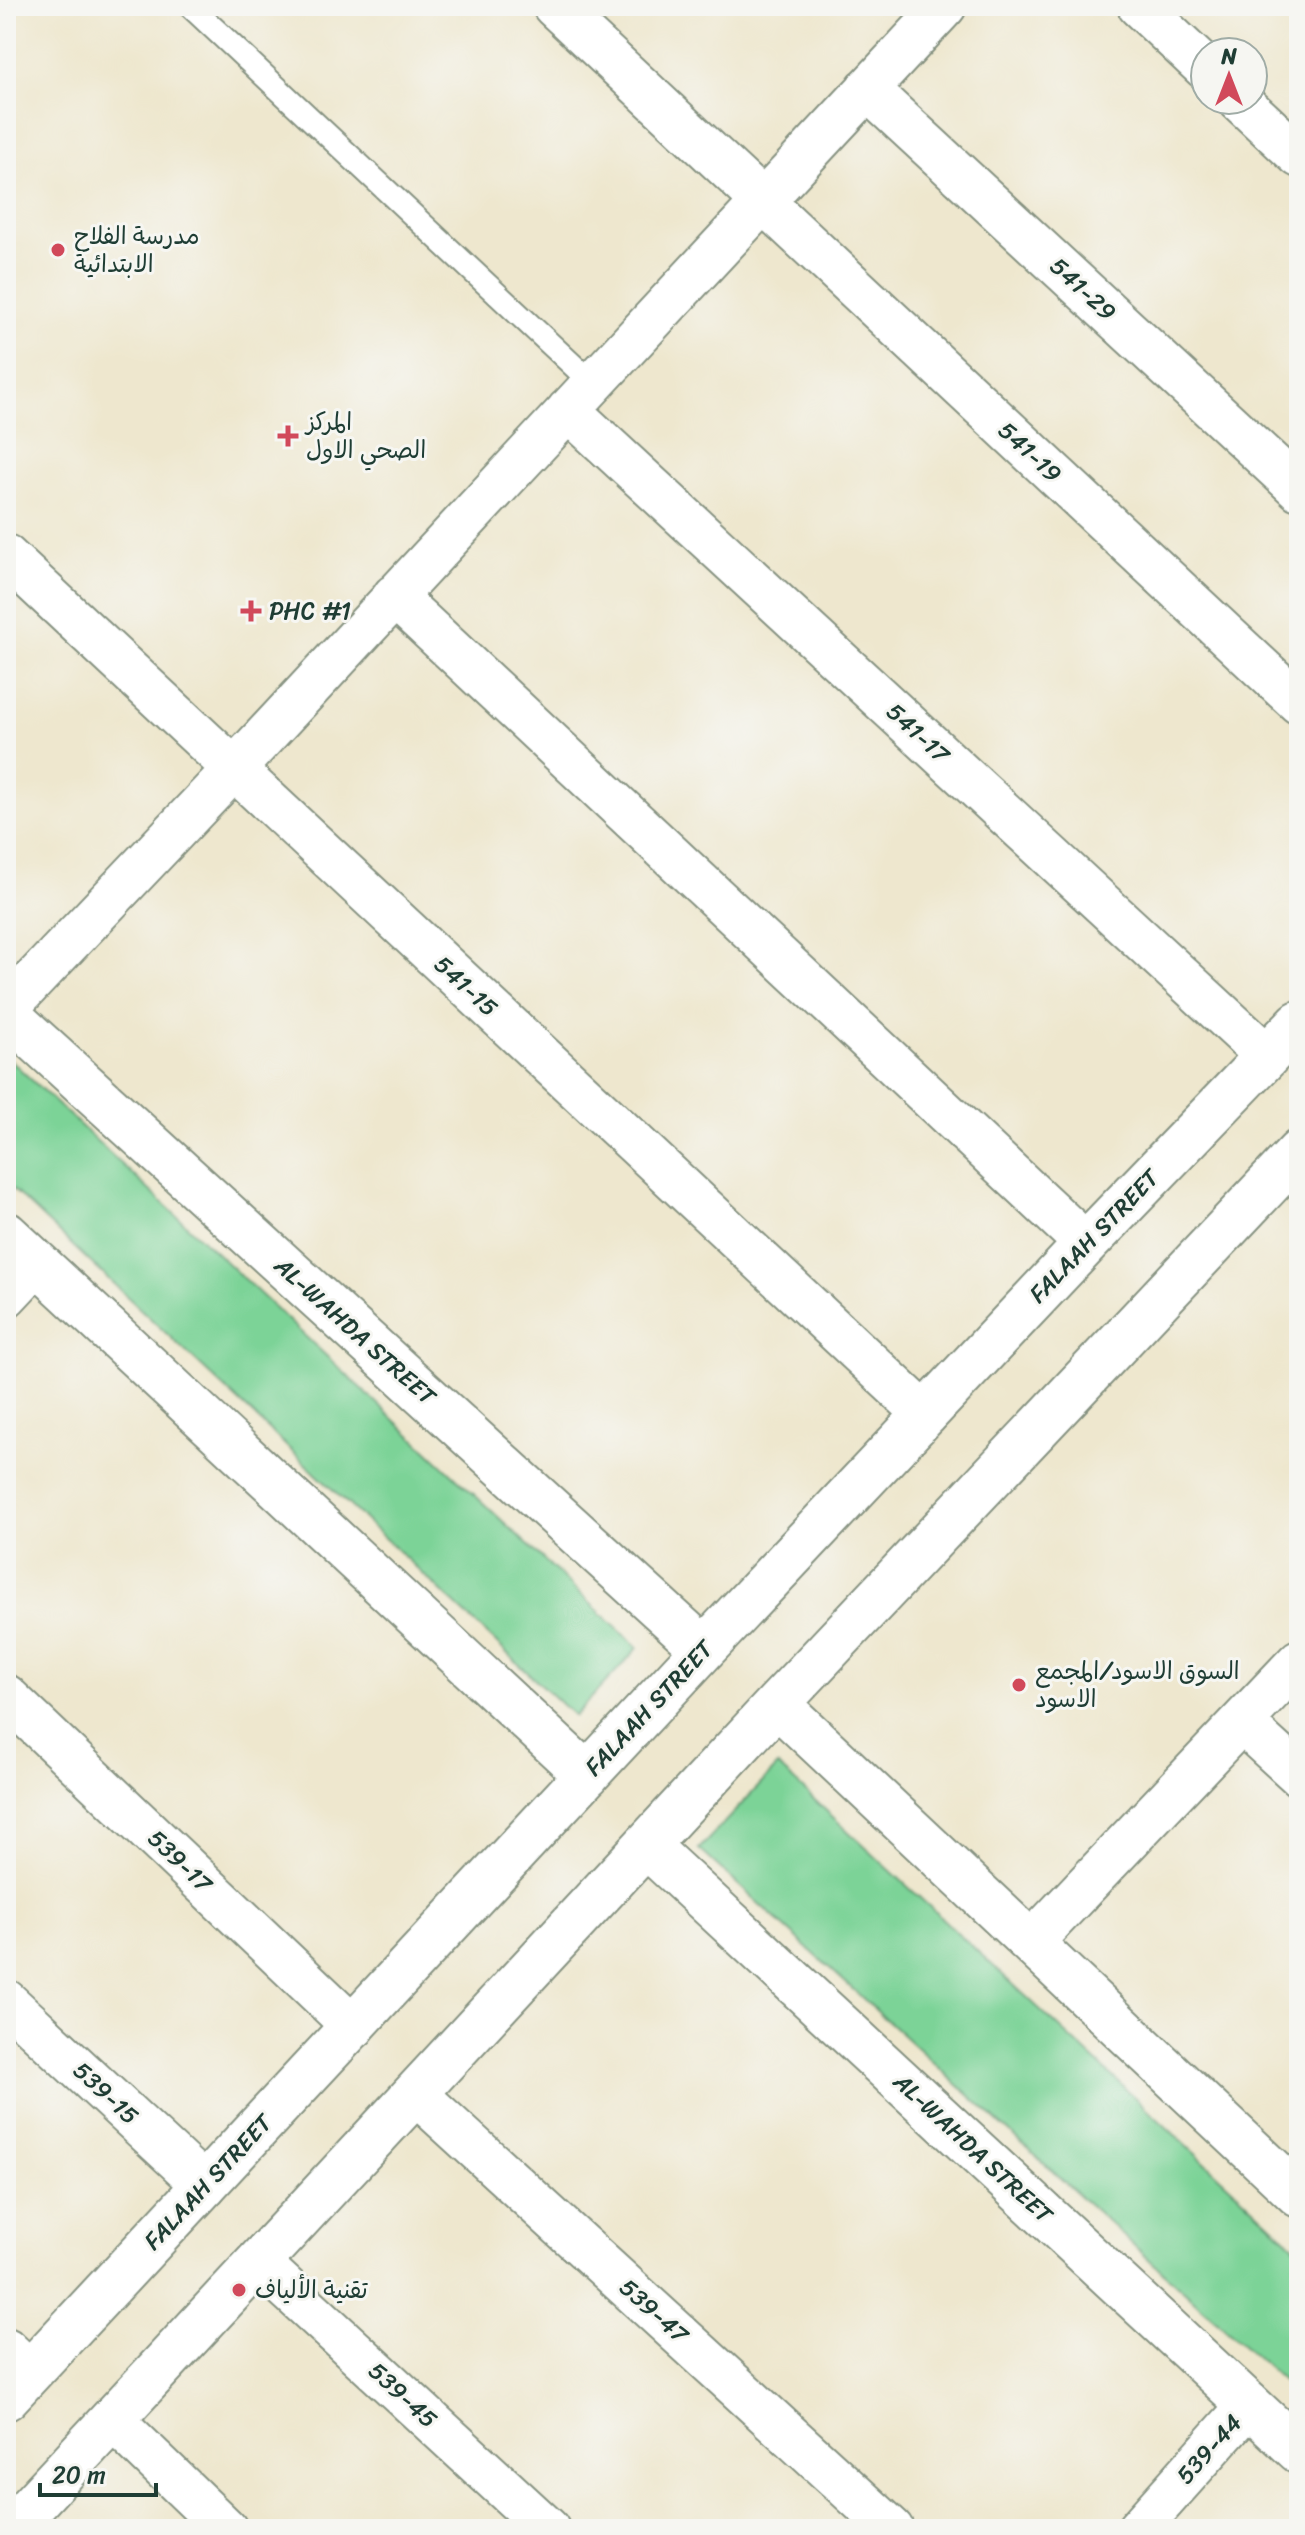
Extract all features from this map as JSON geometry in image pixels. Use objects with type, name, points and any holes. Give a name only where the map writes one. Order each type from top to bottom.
[{"type":"main road","name":"AL-WAHDA STREET","points":[[6,1011],[704,1649]]},
{"type":"main road","name":"FALAAH STREET","points":[[14,2373],[205,2186],[704,1649],[1299,1023]]},
{"type":"main road","points":[[10,2529],[777,1704],[1299,1152]]},
{"type":"main road","points":[[21,1249],[587,1775]]},
{"type":"main road","points":[[777,1704],[1299,2195]]},
{"type":"main road","name":"AL-WAHDA STREET","points":[[646,1845],[1299,2451]]},
{"type":"street","name":"541-19","points":[[554,6],[1299,703]]},
{"type":"street","points":[[1139,6],[1189,53]]},
{"type":"street","points":[[6,1011],[867,89],[921,14]]},
{"type":"street","name":"541-29","points":[[867,89],[1299,489]]},
{"type":"street","points":[[1256,116],[1299,156]]},
{"type":"street","name":"541-17","points":[[580,397],[1267,1056]]},
{"type":"street","name":"541-15","points":[[6,556],[926,1415]]},
{"type":"street","points":[[394,596],[1086,1244]]},
{"type":"street","points":[[6,1296],[21,1249]]},
{"type":"street","points":[[1031,1943],[1299,1661]]},
{"type":"street","name":"539-17","points":[[6,1696],[354,2027]]},
{"type":"street","points":[[1241,1722],[1299,1775]]},
{"type":"street","name":"539-15","points":[[6,2001],[205,2186]]},
{"type":"street","name":"539-47","points":[[415,2093],[892,2529]]},
{"type":"street","name":"539-45","points":[[258,2262],[548,2529]]},
{"type":"street","name":"539-44","points":[[1138,2529],[1249,2405]]},
{"type":"street","points":[[112,2419],[226,2529]]},
{"type":"lane","points":[[190,6],[580,397]]},
{"type":"green space","points":[[6,1056],[638,1648],[574,1716],[6,1183]]},
{"type":"green space","points":[[778,1766],[1299,2250],[1299,2396],[699,1849]]},
{"type":"place","name":"مدرسة الفلاح الابتدائية","points":[[58,250]]},
{"type":"place","name":"المركز الصحي الاول","points":[[288,436]]},
{"type":"place","name":"PHC #1","points":[[251,611]]},
{"type":"place","name":"السوق الاسود/المجمع الاسود","points":[[1019,1685]]},
{"type":"place","name":"تقنية الألياف","points":[[239,2290]]}]
